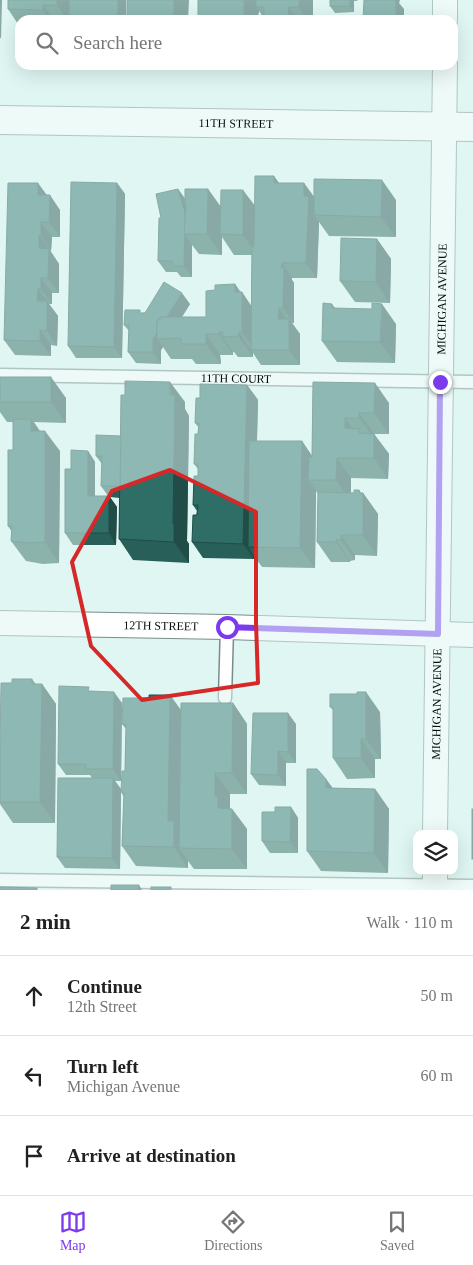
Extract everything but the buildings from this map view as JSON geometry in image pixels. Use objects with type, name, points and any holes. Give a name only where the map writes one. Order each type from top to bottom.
[{"type":"street","points":[[445,15],[446,0]]},
{"type":"street","name":"MICHIGAN AVENUE","points":[[435,830],[445,70]]},
{"type":"street","name":"11TH STREET","points":[[0,120],[473,127]]},
{"type":"street","name":"12TH STREET","points":[[0,623],[227,627],[473,635]]},
{"type":"lane","name":"11TH COURT","points":[[0,375],[473,382]]},
{"type":"lane","points":[[225,698],[227,627]]},
{"type":"lane","points":[[0,880],[435,882],[473,886]]},
{"type":"highlighted area","points":[[170,470],[256,512],[258,683],[142,700],[91,646],[72,562],[112,491]]},
{"type":"route","points":[[227,627],[438,634],[440,382]]}]
